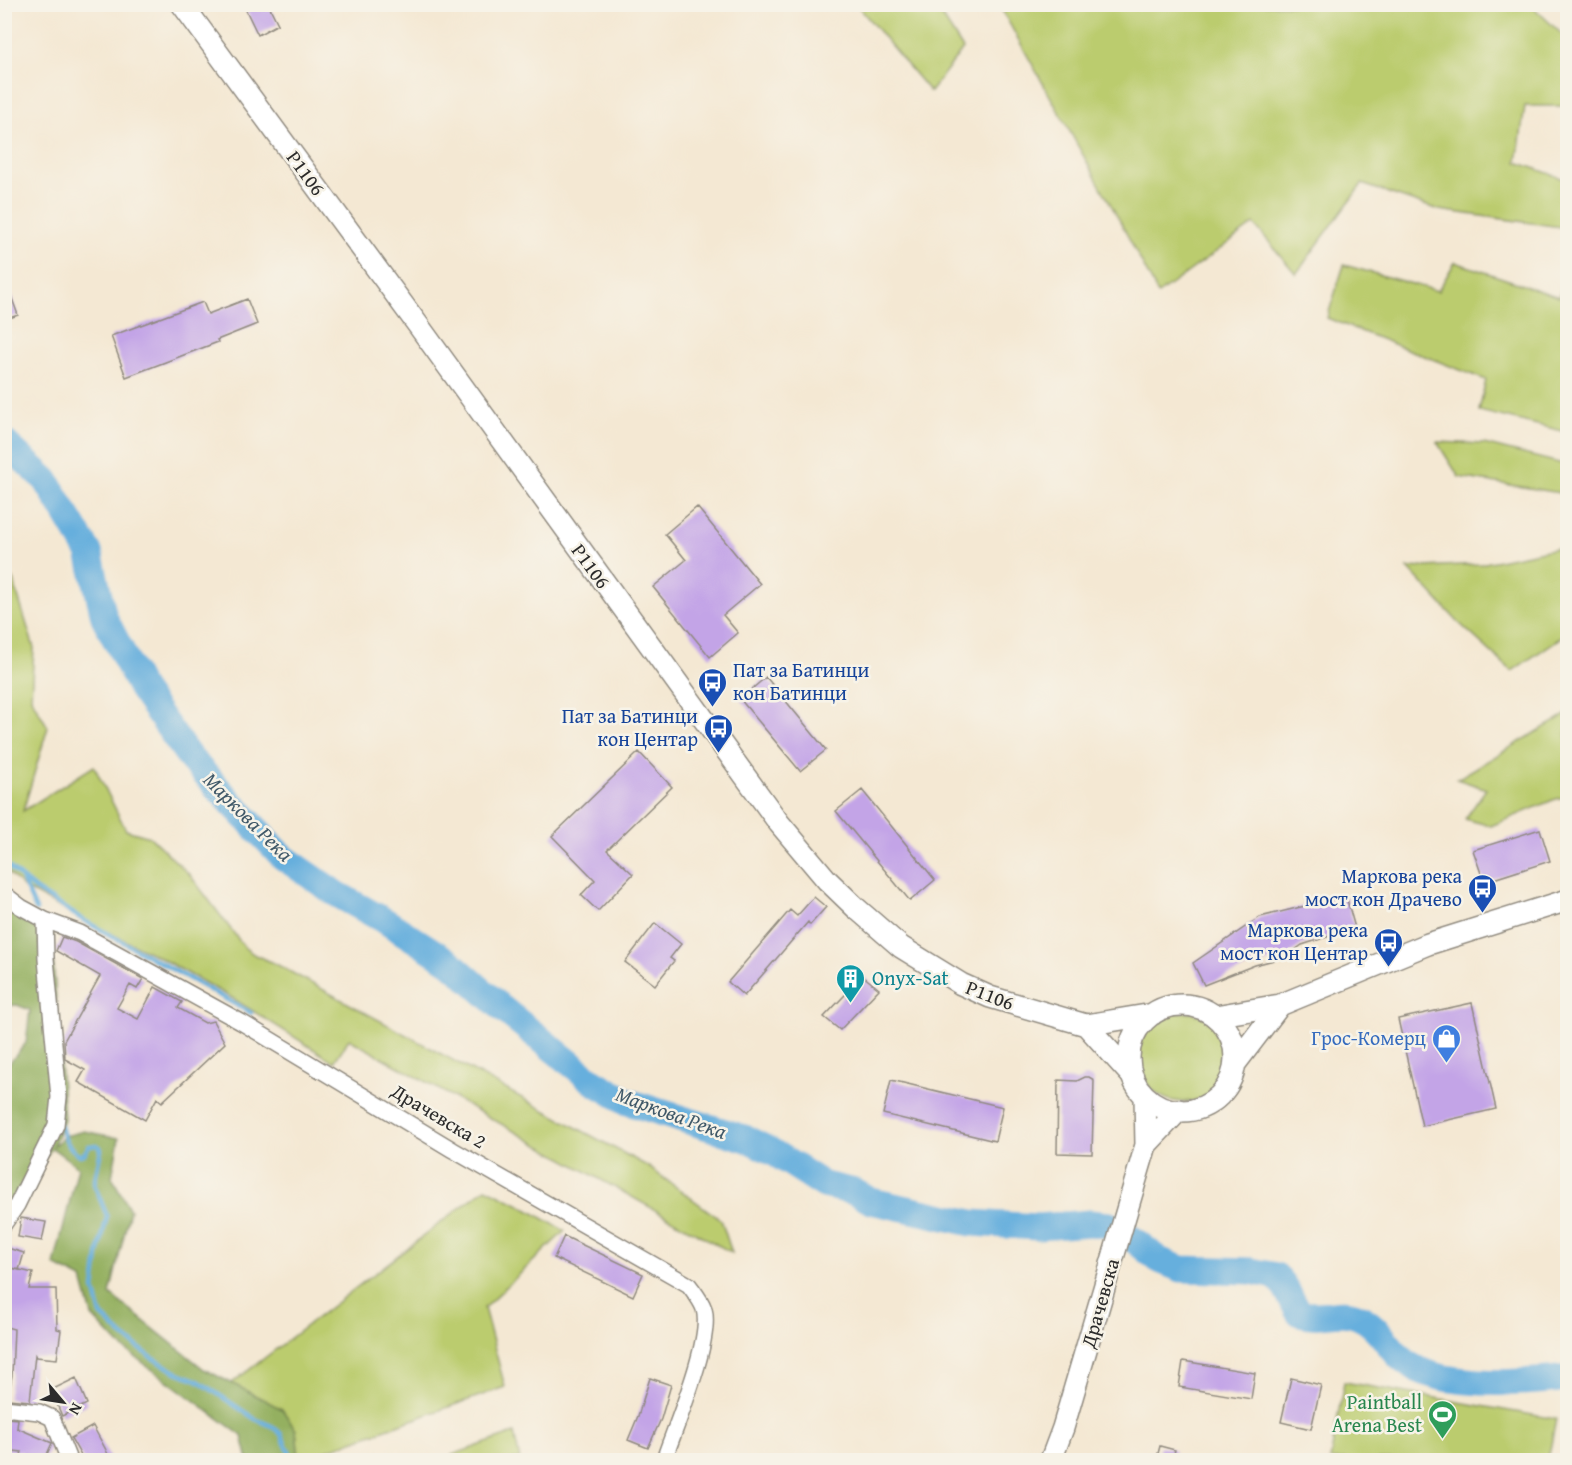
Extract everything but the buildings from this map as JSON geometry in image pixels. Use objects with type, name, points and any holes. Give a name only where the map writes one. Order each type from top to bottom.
[{"type":"main road","name":"P1106","points":[[182,4],[779,823],[827,880],[901,947],[961,984],[990,998],[1086,1024]]},
{"type":"main road","points":[[1215,1016],[1280,1005],[1428,944],[1568,900]]},
{"type":"main road","points":[[1086,1024],[1153,1014],[1173,1005],[1195,1006],[1215,1016],[1222,1023],[1233,1042],[1235,1064]]},
{"type":"main road","points":[[1086,1024],[1133,1077],[1145,1096],[1161,1106],[1192,1110],[1205,1105],[1225,1089],[1235,1064],[1280,1005]]},
{"type":"main road","points":[[1133,1077],[1129,1057],[1134,1037],[1138,1028],[1153,1014]]},
{"type":"main road","name":"Драчевска","points":[[1051,1461],[1063,1428],[1146,1145],[1145,1096]]},
{"type":"main road","name":"Драчевска","points":[[1146,1145],[1179,1110]]},
{"type":"street","name":"Драчевска 2","points":[[4,894],[21,907],[45,920],[80,933],[241,1022],[464,1156],[688,1285],[704,1308],[706,1328],[700,1356],[664,1461]]},
{"type":"street","points":[[4,1224],[56,1125],[59,1097],[46,959],[45,920]]},
{"type":"street","points":[[4,1408],[39,1412],[52,1418],[69,1461]]},
{"type":"green space","points":[[857,5],[935,5],[963,49],[930,92]]},
{"type":"green space","points":[[999,5],[1531,5],[1567,39],[1567,106],[1525,106],[1517,162],[1567,180],[1567,228],[1439,210],[1362,184],[1296,274],[1254,224],[1158,294],[1120,221]]},
{"type":"green space","points":[[1455,262],[1559,297],[1567,268],[1567,432],[1479,411],[1486,380],[1327,318],[1344,265],[1438,291]]},
{"type":"green space","points":[[1437,442],[1484,444],[1567,465],[1567,494],[1459,477]]},
{"type":"green space","points":[[1567,546],[1567,633],[1512,671],[1458,622],[1408,568],[1480,564]]},
{"type":"green space","points":[[4,570],[13,580],[34,648],[31,698],[48,727],[23,811],[94,766],[126,830],[150,837],[190,875],[245,948],[647,1166],[721,1220],[732,1253],[349,1039],[334,1062],[232,998],[155,955],[24,888],[5,869]]},
{"type":"green space","points":[[1567,714],[1567,796],[1491,826],[1465,819],[1486,789],[1457,779]]},
{"type":"green space","points":[[4,904],[12,911],[55,928],[52,941],[64,1120],[53,1146],[65,1136],[84,1131],[119,1138],[112,1177],[130,1210],[110,1294],[204,1369],[282,1409],[296,1430],[299,1460],[248,1460],[242,1436],[119,1345],[92,1316],[82,1279],[54,1265],[78,1167],[52,1148],[5,1216],[5,1068],[26,1043],[30,1010],[17,1005],[5,1006]]},
{"type":"green space","points":[[1183,1012],[1200,1015],[1215,1025],[1225,1040],[1228,1057],[1225,1074],[1215,1089],[1200,1099],[1183,1102],[1166,1099],[1151,1089],[1141,1074],[1138,1057],[1141,1040],[1151,1025],[1166,1015]]},
{"type":"green space","points":[[486,1188],[565,1231],[484,1308],[505,1387],[299,1460],[296,1430],[232,1383]]},
{"type":"green space","name":"Paintball Arena Best","points":[[1344,1382],[1556,1419],[1548,1460],[1330,1460]]},
{"type":"green space","points":[[514,1433],[520,1460],[449,1460],[452,1455]]},
{"type":"waterway","name":"Маркова Река","points":[[4,442],[46,480],[89,552],[104,617],[141,689],[190,758],[283,857],[335,893],[387,922],[451,963],[504,1010],[594,1082],[628,1102],[747,1139],[771,1151],[824,1185],[855,1192],[871,1201],[972,1223],[1038,1227],[1090,1223],[1109,1225],[1134,1240],[1159,1260],[1181,1269],[1251,1271],[1276,1276],[1299,1313],[1307,1315],[1343,1313],[1357,1316],[1371,1324],[1403,1360],[1418,1370],[1437,1376],[1482,1382],[1528,1382],[1568,1378]]},
{"type":"waterway","points":[[4,863],[36,890],[85,921],[251,1013]]},
{"type":"waterway","points":[[22,879],[36,910]]},
{"type":"waterway","points":[[61,1126],[67,1143],[80,1155],[84,1154],[89,1146],[97,1145],[101,1150],[94,1184],[107,1216],[98,1255],[94,1289],[101,1315],[122,1335],[151,1357],[176,1372],[197,1380],[255,1419],[272,1426],[281,1434],[291,1460]]},
{"type":"place","name":"Пат за Батинци кон Батинци","points":[[712,708]]},
{"type":"place","name":"Пат за Батинци кон Центар","points":[[719,754]]},
{"type":"place","name":"Маркова река мост кон Драчево","points":[[1483,914]]},
{"type":"place","name":"Маркова река мост кон Центар","points":[[1389,968]]},
{"type":"place","name":"Onyx-Sat","points":[[851,1004]]},
{"type":"place","name":"Грос-Комерц","points":[[1447,1064]]},
{"type":"place","name":"Paintball Arena Best","points":[[1443,1440]]}]
